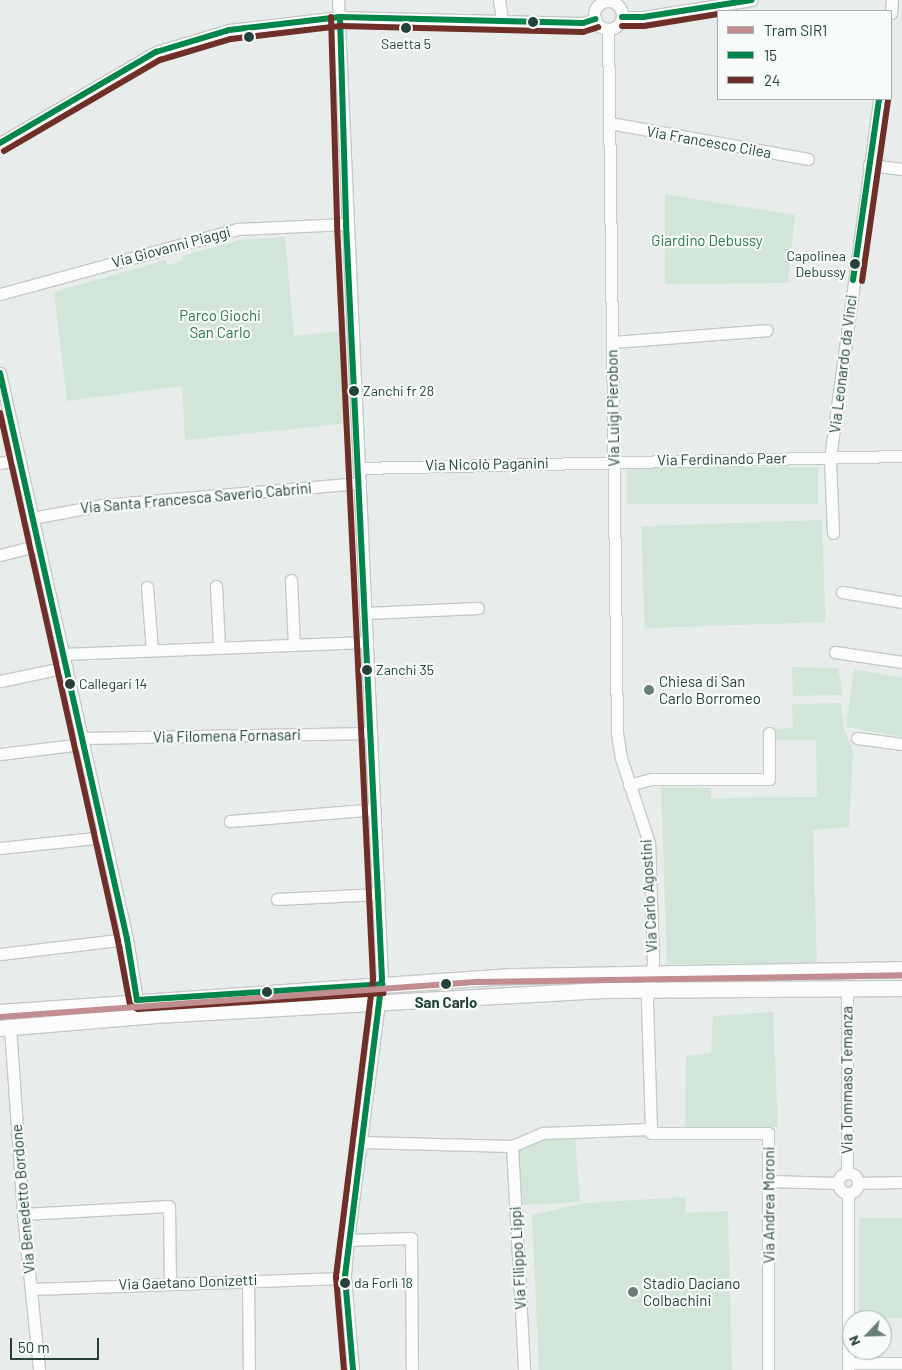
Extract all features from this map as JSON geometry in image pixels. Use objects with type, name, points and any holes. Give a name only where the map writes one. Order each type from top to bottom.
[{"type":"street","points":[[338,0],[346,224],[360,468],[382,984],[360,1142],[345,1278],[353,1370]]},
{"type":"street","points":[[499,0],[502,20]]},
{"type":"street","points":[[622,17],[643,17],[752,0]]},
{"type":"street","points":[[606,1],[616,4],[622,17],[616,26],[608,29],[600,26],[595,19],[596,8],[606,1]]},
{"type":"street","points":[[0,143],[130,65],[179,42],[229,30],[340,17],[583,23],[595,19]]},
{"type":"street","name":"Via Luigi Pierobon","points":[[608,29],[617,732],[629,785]]},
{"type":"street","name":"Via Leonardo da Vinci","points":[[833,533],[830,458],[879,100]]},
{"type":"street","name":"Via Francesco Cilea","points":[[610,123],[808,159]]},
{"type":"street","points":[[869,166],[902,168]]},
{"type":"street","name":"Via Giovanni Piaggi","points":[[0,294],[237,229],[346,224]]},
{"type":"street","points":[[612,342],[767,330]]},
{"type":"street","points":[[0,373],[127,939],[137,1000]]},
{"type":"street","name":"Via Ferdinando Paer","points":[[614,461],[902,456]]},
{"type":"street","points":[[0,463],[19,459]]},
{"type":"street","name":"Via Nicolò Paganini","points":[[360,468],[614,461]]},
{"type":"street","name":"Via Santa Francesca Saverio Cabrini","points":[[32,518],[102,505],[360,483]]},
{"type":"street","points":[[0,554],[39,545]]},
{"type":"street","points":[[291,580],[294,645]]},
{"type":"street","points":[[216,586],[219,648]]},
{"type":"street","points":[[147,587],[152,650]]},
{"type":"street","points":[[842,592],[902,602]]},
{"type":"street","points":[[365,613],[478,608]]},
{"type":"street","points":[[64,654],[366,642]]},
{"type":"street","points":[[835,652],[902,662]]},
{"type":"street","points":[[0,681],[67,667]]},
{"type":"street","name":"Via Filomena Fornasari","points":[[0,754],[83,741],[371,733]]},
{"type":"street","points":[[629,785],[651,779],[769,779],[768,734]]},
{"type":"street","points":[[857,738],[902,744]]},
{"type":"street","name":"Via Carlo Agostini","points":[[512,1146],[543,1133],[651,1129],[647,1000],[651,980],[649,843],[629,785]]},
{"type":"street","points":[[230,820],[375,809]]},
{"type":"street","points":[[0,848],[104,837]]},
{"type":"street","points":[[277,899],[379,894]]},
{"type":"street","points":[[0,954],[127,939]]},
{"type":"street","points":[[0,1012],[137,1000],[382,984],[651,980],[902,970]]},
{"type":"street","points":[[5,1028],[155,1015],[380,1002],[651,980],[902,988]]},
{"type":"street","name":"Via Tommaso Temanza","points":[[847,986],[847,1173]]},
{"type":"street","name":"Via Benedetto Bordone","points":[[5,1028],[39,1370]]},
{"type":"street","name":"Via Andrea Moroni","points":[[651,1133],[768,1133],[770,1181],[768,1370]]},
{"type":"street","points":[[360,1142],[512,1146]]},
{"type":"street","name":"Via Filippo Lippi","points":[[512,1146],[524,1370]]},
{"type":"street","name":"Via Tommaso Temanza","points":[[838,1183],[840,1178],[847,1173]]},
{"type":"street","name":"Via Tommaso Temanza","points":[[847,1173],[856,1177],[859,1183]]},
{"type":"street","points":[[770,1181],[838,1183],[842,1192],[848,1194],[854,1192],[859,1183],[902,1182]]},
{"type":"street","points":[[848,1194],[848,1367],[902,1363]]},
{"type":"street","points":[[23,1214],[169,1206],[170,1283]]},
{"type":"street","points":[[348,1240],[411,1238],[412,1370]]},
{"type":"street","name":"Via Gaetano Donizetti","points":[[31,1289],[345,1278]]},
{"type":"street","points":[[248,1280],[249,1370]]},
{"type":"green space","name":"Giardino Debussy","points":[[665,194],[795,215],[788,283],[665,284]]},
{"type":"green space","name":"Parco Giochi San Carlo","points":[[285,237],[294,336],[344,331],[350,423],[185,440],[182,386],[67,401],[54,292],[166,260],[167,265],[183,261],[182,256],[239,240]]},
{"type":"green space","points":[[627,467],[818,467],[818,504],[627,504]]},
{"type":"green space","points":[[822,520],[826,622],[645,628],[641,526]]},
{"type":"green space","points":[[792,667],[838,668],[843,695],[793,696]]},
{"type":"green space","points":[[854,669],[902,678],[902,737],[846,727]]},
{"type":"green space","points":[[841,703],[844,729],[853,751],[849,827],[813,830],[817,963],[667,964],[661,787],[711,788],[711,798],[817,797],[816,740],[773,740],[773,729],[793,728],[792,704]]},
{"type":"green space","points":[[773,1012],[778,1127],[685,1129],[686,1056],[711,1053],[713,1016]]},
{"type":"green space","points":[[575,1137],[580,1202],[521,1205],[518,1150],[542,1138]]},
{"type":"green space","name":"Stadio Daciano Colbachini","points":[[685,1197],[686,1213],[728,1211],[732,1370],[539,1370],[532,1215],[585,1203]]},
{"type":"green space","points":[[859,1218],[902,1218],[902,1318],[892,1318],[892,1310],[859,1310]]},
{"type":"tram line","name":"SIR1","points":[[0,1017],[479,982],[902,975]]},
{"type":"transit line","name":"15","points":[[622,17],[643,17],[752,0]]},
{"type":"transit line","name":"24","points":[[622,26],[644,26],[717,14]]},
{"type":"transit line","name":"24","points":[[331,17],[337,224],[373,979],[336,1277],[344,1370]]},
{"type":"transit line","name":"15","points":[[340,17],[346,224],[382,979],[345,1278],[353,1370]]},
{"type":"transit line","name":"15","points":[[0,143],[156,52],[229,30],[340,17],[583,23],[595,19]]},
{"type":"transit line","name":"24","points":[[4,151],[160,60],[231,39],[340,26],[583,32],[598,27]]},
{"type":"transit line","name":"15","points":[[853,280],[879,100]]},
{"type":"transit line","name":"24","points":[[862,281],[888,100]]},
{"type":"transit line","name":"15","points":[[0,373],[127,939],[137,1000]]},
{"type":"transit line","name":"24","points":[[0,413],[118,941],[130,1005],[138,1009],[383,993]]},
{"type":"transit line","name":"15","points":[[137,1000],[382,984]]},
{"type":"place","name":"Saetta 5","points":[[406,28]]},
{"type":"place","name":"Capolinea Debussy","points":[[855,264]]},
{"type":"place","name":"Zanchi fr 28","points":[[354,391]]},
{"type":"place","name":"Zanchi 35","points":[[367,670]]},
{"type":"place","name":"Callegari 14","points":[[70,684]]},
{"type":"place","name":"Chiesa di San Carlo Borromeo","points":[[649,690]]},
{"type":"place","name":"San Carlo","points":[[446,984]]},
{"type":"place","name":"da Forlì 18","points":[[345,1283]]},
{"type":"place","name":"Stadio Daciano Colbachini","points":[[633,1292]]}]
